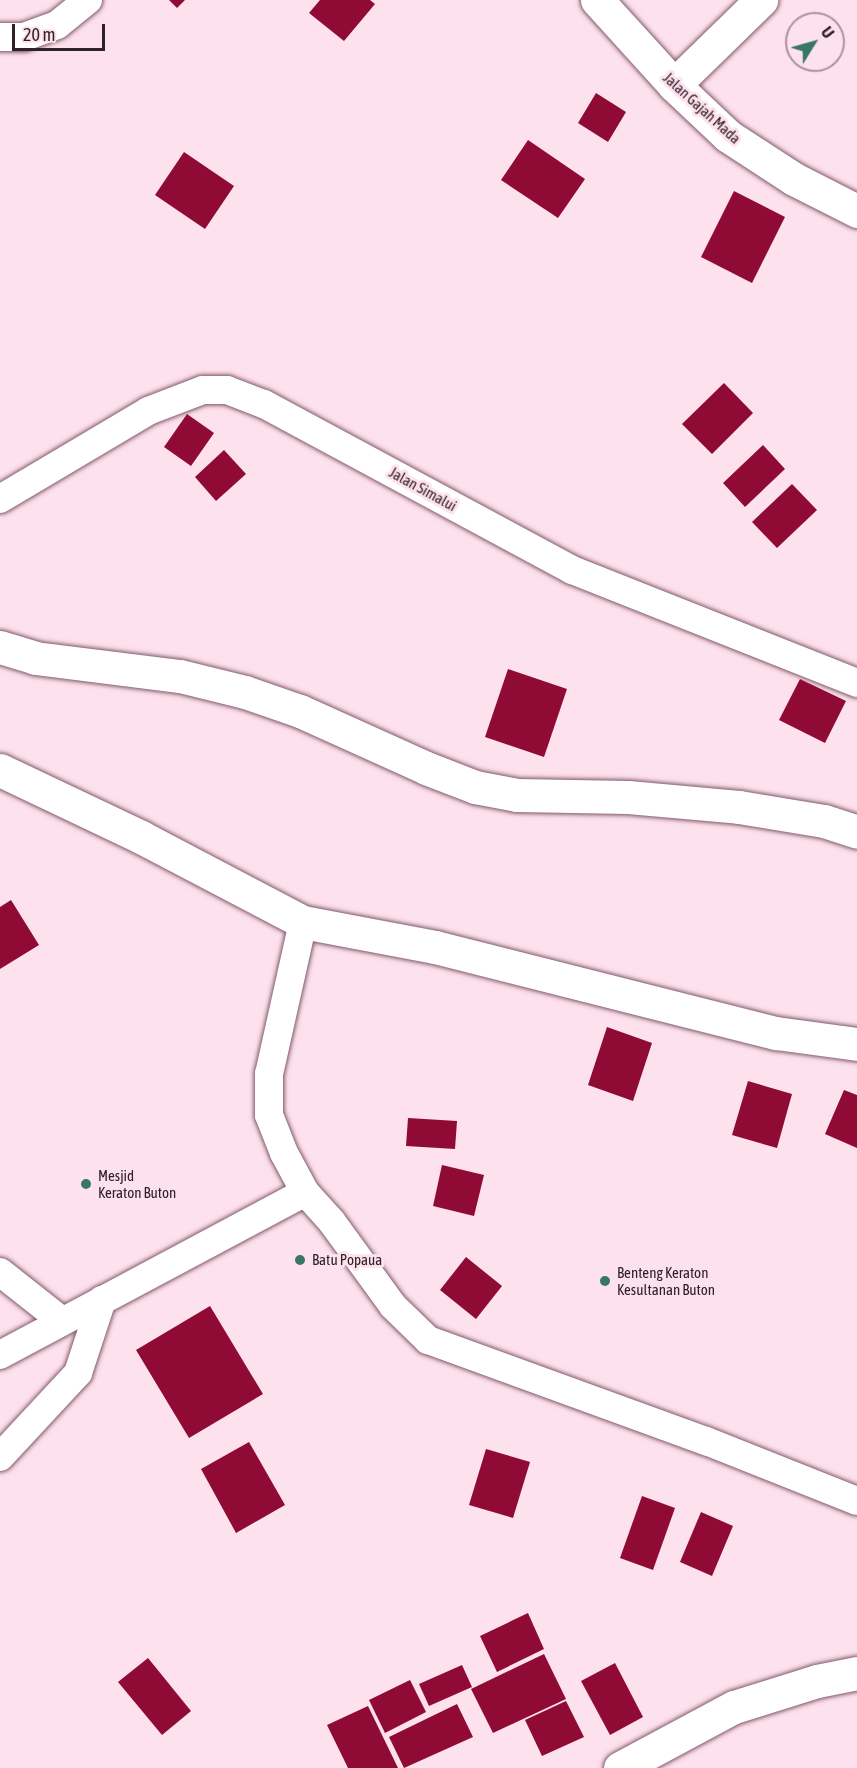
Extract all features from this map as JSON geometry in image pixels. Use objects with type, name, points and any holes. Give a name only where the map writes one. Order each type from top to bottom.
[{"type":"main road","name":"Jalan Gajah Mada","points":[[597,0],[674,85],[728,135],[794,179],[857,211]]},
{"type":"main road","points":[[674,85],[761,0]]},
{"type":"main road","points":[[0,647],[35,658],[180,676],[245,692],[300,711],[426,768],[475,787],[517,795],[628,797],[739,807],[824,821],[857,832]]},
{"type":"main road","points":[[0,770],[141,837],[303,922],[435,947],[776,1033],[857,1044]]},
{"type":"main road","points":[[620,1768],[734,1707],[817,1681],[857,1673]]},
{"type":"street","points":[[0,37],[24,37],[57,25],[88,0]]},
{"type":"street","name":"Jalan Simalui","points":[[0,499],[148,411],[203,390],[226,390],[264,404],[572,570],[857,683]]},
{"type":"street","points":[[303,922],[269,1074],[269,1115],[284,1153],[305,1192],[332,1222],[393,1306],[428,1340],[706,1441],[857,1501]]},
{"type":"street","points":[[0,1355],[305,1192]]},
{"type":"street","points":[[0,1272],[62,1321]]},
{"type":"street","points":[[0,1457],[78,1373],[102,1300]]},
{"type":"building","points":[[169,0],[185,0],[177,8]]},
{"type":"building","points":[[320,0],[370,0],[375,4],[344,41],[309,13]]},
{"type":"building","points":[[596,93],[626,112],[608,142],[578,123]]},
{"type":"building","points":[[528,140],[585,179],[558,218],[501,180]]},
{"type":"building","points":[[184,152],[234,186],[205,229],[155,195]]},
{"type":"building","points":[[734,191],[785,217],[752,283],[701,257]]},
{"type":"building","points":[[724,383],[753,413],[712,454],[682,424]]},
{"type":"building","points":[[187,414],[214,433],[191,466],[164,447]]},
{"type":"building","points":[[763,445],[785,469],[745,507],[723,483]]},
{"type":"building","points":[[224,450],[246,474],[216,501],[195,477]]},
{"type":"building","points":[[792,484],[817,510],[777,548],[752,522]]},
{"type":"building","points":[[508,669],[567,689],[544,757],[485,737]]},
{"type":"building","points":[[800,679],[846,701],[825,743],[779,720]]},
{"type":"building","points":[[11,900],[39,945],[0,969],[0,907]]},
{"type":"building","points":[[607,1027],[652,1043],[633,1101],[588,1085]]},
{"type":"building","points":[[748,1081],[792,1094],[777,1148],[732,1135]]},
{"type":"building","points":[[844,1090],[857,1095],[857,1148],[825,1134]]},
{"type":"building","points":[[408,1118],[457,1121],[455,1149],[406,1146]]},
{"type":"building","points":[[442,1165],[484,1175],[474,1216],[433,1206]]},
{"type":"building","points":[[466,1257],[502,1286],[476,1319],[440,1290]]},
{"type":"building","points":[[210,1306],[263,1394],[189,1438],[136,1350]]},
{"type":"building","points":[[249,1442],[285,1505],[236,1533],[201,1469]]},
{"type":"building","points":[[486,1449],[530,1462],[513,1518],[469,1505]]},
{"type":"building","points":[[642,1496],[675,1508],[653,1570],[620,1558]]},
{"type":"building","points":[[701,1512],[733,1526],[712,1576],[680,1562]]},
{"type":"building","points":[[528,1613],[544,1649],[497,1672],[480,1636]]},
{"type":"building","points":[[544,1654],[566,1699],[493,1733],[471,1689]]},
{"type":"building","points":[[148,1658],[191,1711],[162,1735],[118,1682]]},
{"type":"building","points":[[615,1663],[643,1717],[610,1735],[581,1681]]},
{"type":"building","points":[[462,1665],[472,1687],[429,1706],[419,1684]]},
{"type":"building","points":[[410,1680],[426,1712],[385,1733],[369,1700]]},
{"type":"building","points":[[566,1701],[584,1737],[542,1756],[525,1720]]},
{"type":"building","points":[[457,1704],[473,1737],[404,1768],[389,1737]]},
{"type":"building","points":[[368,1706],[398,1768],[348,1768],[327,1725]]},
{"type":"place","name":"Mesjid Keraton Buton","points":[[86,1184]]},
{"type":"place","name":"Batu Popaua","points":[[300,1260]]},
{"type":"place","name":"Benteng Keraton Kesultanan Buton","points":[[605,1281]]}]
